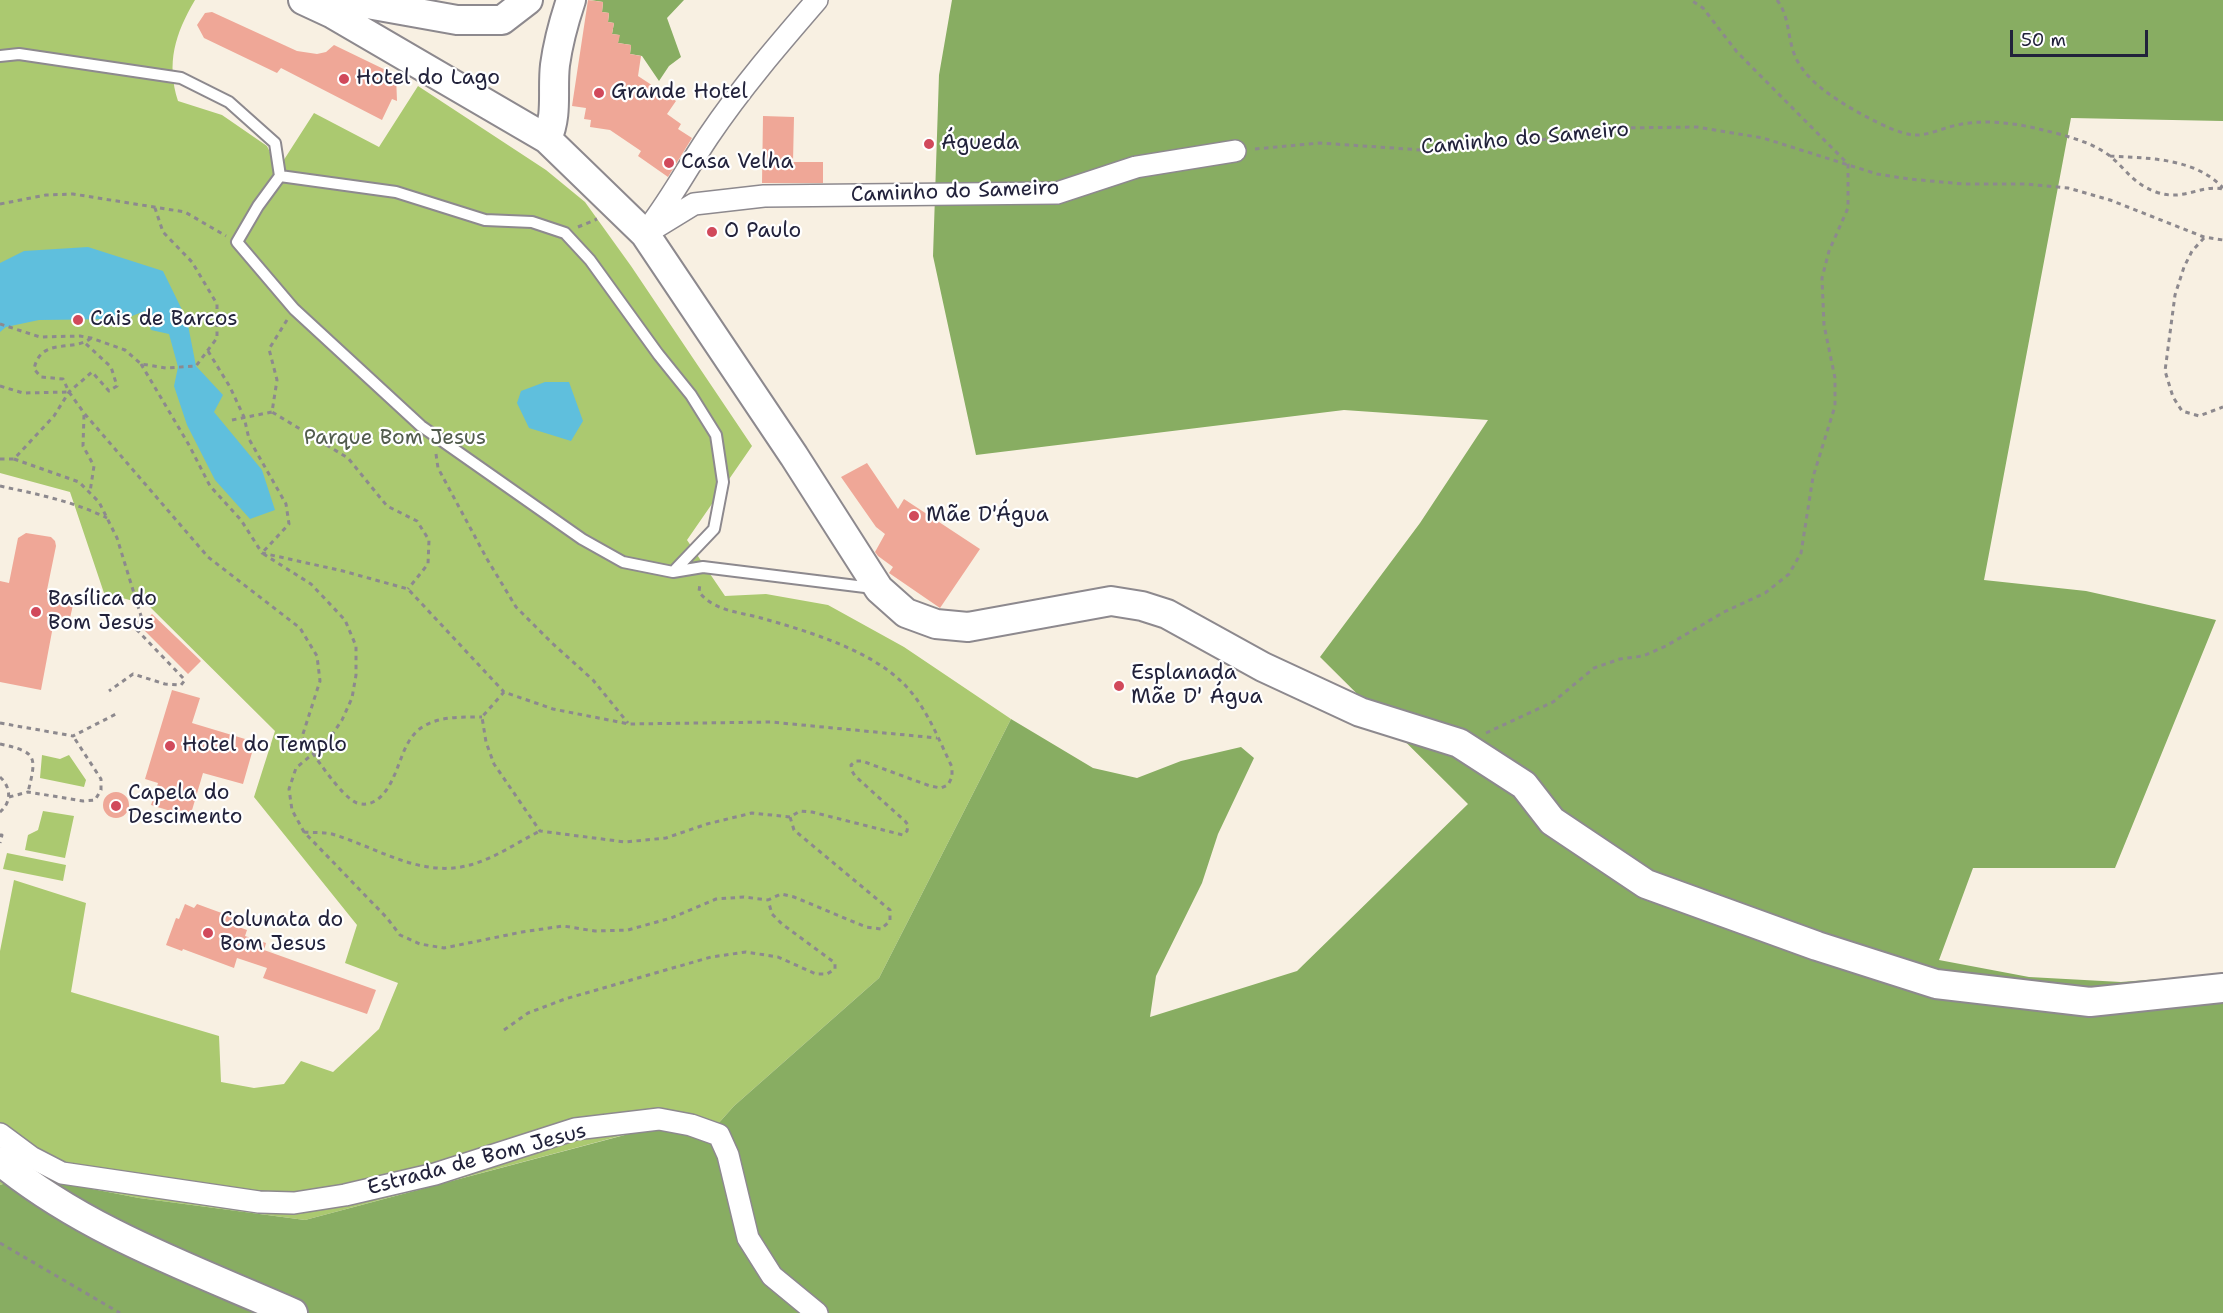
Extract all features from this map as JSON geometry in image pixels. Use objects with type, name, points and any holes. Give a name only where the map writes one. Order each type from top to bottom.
[{"type":"main road","points":[[303,0],[331,13],[547,140],[645,234],[794,456],[879,589],[896,606],[918,619],[936,624],[968,627],[1111,601],[1142,606],[1167,614],[1263,667],[1360,712],[1460,743],[1524,785],[1552,821],[1646,884],[1839,953],[1936,984],[2090,1002],[2223,987]]},
{"type":"main road","points":[[331,13],[341,3],[362,3],[457,20],[502,20],[528,0]]},
{"type":"main road","points":[[547,140],[554,124],[555,66],[564,20],[571,0]]},
{"type":"main road","points":[[0,1161],[39,1190],[101,1227],[293,1313]]},
{"type":"street","points":[[645,234],[673,196],[707,138],[753,73],[817,0]]},
{"type":"street","name":"Caminho do Sameiro","points":[[645,234],[694,204],[764,196],[1057,193],[1136,167],[1235,151]]},
{"type":"street","name":"Estrada de Bom Jesus","points":[[0,1134],[31,1157],[62,1173],[259,1202],[294,1203],[345,1195],[435,1174],[575,1129],[660,1119],[691,1125],[719,1135],[728,1155],[748,1238],[772,1275],[817,1313]]},
{"type":"lane","points":[[0,56],[19,54],[181,78],[229,102],[275,143],[280,176],[258,206],[237,242],[294,309],[432,433],[582,539],[623,562],[673,572],[703,567],[879,589]]},
{"type":"lane","points":[[280,176],[396,192],[485,220],[532,222],[566,233],[590,260],[658,354],[691,395],[716,435],[723,482],[714,529],[673,572]]},
{"type":"path","points":[[1460,743],[1491,732],[1552,702],[1594,668],[1620,659],[1643,656],[1666,646],[1724,612],[1765,593],[1789,574],[1801,554],[1813,477],[1835,406],[1835,378],[1824,326],[1822,278],[1829,251],[1848,208],[1848,164],[1737,52],[1703,8],[1690,0]]},
{"type":"path","points":[[1777,0],[1783,8],[1795,56],[1807,75],[1822,89],[1901,133],[1915,135],[1929,133],[1975,122],[2041,129],[2069,137],[2110,156],[2167,160],[2210,177],[2223,189]]},
{"type":"path","name":"Caminho do Sameiro","points":[[1235,151],[1320,143],[1436,151],[1533,141],[1620,128],[1697,127],[1763,138],[1877,174],[1909,179],[2068,188],[2110,200],[2204,237],[2223,240]]},
{"type":"path","points":[[2110,156],[2134,182],[2157,192],[2184,196],[2209,189],[2223,189]]},
{"type":"path","points":[[0,204],[46,195],[73,194],[185,212],[237,242]]},
{"type":"path","points":[[141,364],[178,368],[196,366],[217,338],[217,304],[192,262],[163,232],[155,208]]},
{"type":"path","points":[[566,233],[618,210]]},
{"type":"path","points":[[2204,237],[2192,251],[2175,295],[2165,371],[2173,397],[2182,411],[2199,416],[2223,407]]},
{"type":"path","points":[[272,412],[277,380],[269,349],[294,309]]},
{"type":"path","points":[[0,324],[40,337],[91,338],[125,350],[141,364],[189,445],[210,486],[241,520],[262,553],[311,584],[345,620],[356,646],[356,675],[352,698],[342,720],[327,742],[296,768],[289,789],[292,810],[304,832],[387,918],[400,935],[420,944],[444,948],[563,926],[595,932],[628,930],[671,918],[716,899],[744,897],[768,900],[781,894],[794,897],[866,927],[881,929],[890,921],[890,910],[794,830],[790,817]]},
{"type":"path","points":[[91,338],[85,343],[51,347],[36,361],[34,369],[41,378],[63,379],[84,413],[208,557],[300,628],[317,656],[320,681],[302,736],[343,792],[358,803],[372,803],[384,794],[395,775],[403,750],[417,731],[435,721],[459,717],[482,717],[504,692]]},
{"type":"path","points":[[14,459],[54,416],[69,392],[92,372],[109,391],[117,386],[111,367],[85,343]]},
{"type":"path","points":[[208,351],[230,387],[244,417],[249,439],[286,504],[289,524],[262,553]]},
{"type":"path","points":[[0,386],[23,393],[69,392]]},
{"type":"path","points":[[232,420],[272,412],[348,458],[387,506],[417,521],[429,540],[428,564],[408,589]]},
{"type":"path","points":[[84,413],[83,446],[94,466],[90,492]]},
{"type":"path","points":[[432,433],[438,468],[487,559],[516,607],[594,680],[629,724]]},
{"type":"path","points":[[0,459],[14,459],[79,482],[99,502],[117,537],[141,616],[136,622],[136,630],[185,680],[181,685],[165,684],[133,674],[109,691]]},
{"type":"path","points":[[0,486],[60,500],[90,509],[107,518]]},
{"type":"path","points":[[262,553],[343,571],[408,589],[504,692],[553,709],[629,724],[771,722],[938,738]]},
{"type":"path","points":[[304,832],[329,834],[387,855],[428,866],[459,868],[489,859],[540,831],[626,842],[666,838],[707,824],[752,813],[790,817],[800,811],[812,812],[903,835],[908,825],[855,776],[851,765],[856,761],[862,761],[941,788],[948,785],[952,777],[952,766],[922,707],[902,683],[873,661],[824,638],[707,602],[699,592],[702,576],[707,570],[723,570]]},
{"type":"path","points":[[0,724],[73,736],[118,713]]},
{"type":"path","points":[[482,717],[486,742],[494,764],[540,831]]},
{"type":"path","points":[[9,797],[28,792],[83,801],[95,800],[101,790],[101,778],[73,736]]},
{"type":"path","points":[[0,744],[26,750],[32,757],[33,770],[28,792]]},
{"type":"path","points":[[0,777],[6,782],[9,797],[8,804],[0,812]]},
{"type":"path","points":[[0,835],[2,835],[0,843]]},
{"type":"path","points":[[504,1030],[528,1013],[565,999],[711,957],[746,951],[778,957],[816,974],[827,974],[835,969],[834,963],[828,957],[782,924],[772,914],[768,900]]},
{"type":"path","points":[[0,1243],[120,1313]]},
{"type":"green space","name":"Parque Bom Jesus","points":[[0,0],[195,0],[182,25],[174,49],[174,87],[178,101],[222,115],[267,146],[278,169],[314,113],[379,147],[418,86],[546,170],[585,202],[631,266],[752,446],[687,540],[725,596],[766,594],[828,605],[904,647],[1011,719],[879,978],[734,1106],[708,1135],[650,1128],[305,1220],[139,1198],[77,1186],[34,1173],[0,1185],[0,951],[14,880],[86,903],[71,992],[219,1036],[221,1082],[254,1088],[284,1084],[301,1061],[333,1072],[379,1029],[398,983],[345,963],[357,925],[254,797],[275,731],[148,605],[104,593],[70,492],[0,473]]},
{"type":"green space","points":[[590,0],[684,0],[667,18],[681,57],[669,66],[659,81],[642,56],[630,54],[631,45],[618,43],[619,35],[612,34],[614,23],[608,22],[609,13],[602,12],[603,2]]},
{"type":"green space","points":[[952,0],[2223,0],[2223,121],[2071,118],[1984,580],[2086,591],[2216,620],[2115,868],[1973,868],[1939,960],[2029,977],[2121,982],[2223,974],[2223,1313],[0,1313],[0,1185],[34,1173],[77,1186],[139,1198],[305,1220],[651,1128],[708,1135],[734,1106],[879,978],[1011,719],[1093,768],[1137,778],[1181,761],[1241,747],[1254,758],[1218,834],[1202,883],[1156,976],[1150,1017],[1297,971],[1468,804],[1320,657],[1420,523],[1488,420],[1344,410],[976,455],[933,256],[939,75]]},
{"type":"green space","points":[[42,755],[60,759],[69,755],[86,780],[84,787],[40,778]]},
{"type":"green space","points":[[43,811],[74,816],[65,858],[25,850],[28,835],[38,830]]},
{"type":"green space","points":[[7,853],[66,865],[63,881],[3,869]]},
{"type":"water","points":[[88,247],[163,271],[187,320],[196,366],[223,395],[214,412],[262,470],[275,510],[250,519],[215,480],[187,425],[174,386],[178,367],[169,334],[151,330],[145,311],[124,319],[39,320],[6,327],[0,332],[0,263],[24,251]]},
{"type":"water","points":[[545,382],[569,382],[583,421],[571,441],[529,428],[517,403],[521,391]]},
{"type":"building","name":"Grande Hotel","points":[[588,0],[603,2],[602,12],[609,13],[608,22],[614,23],[612,34],[620,35],[618,43],[631,45],[630,54],[641,56],[638,76],[676,101],[667,114],[681,124],[678,129],[692,138],[668,177],[638,156],[641,151],[610,130],[590,127],[591,120],[584,119],[586,108],[572,106]]},
{"type":"building","points":[[212,12],[297,51],[317,54],[326,52],[334,45],[396,75],[397,101],[392,99],[382,120],[281,68],[277,73],[204,38],[197,25],[205,13]]},
{"type":"building","points":[[763,116],[794,117],[793,162],[823,162],[823,183],[762,183]]},
{"type":"building","points":[[867,463],[898,509],[904,499],[980,549],[940,608],[889,573],[893,567],[875,552],[885,534],[876,527],[841,477]]},
{"type":"building","name":"Basílica do Bom Jesus","points":[[26,533],[51,537],[55,541],[47,590],[60,593],[59,596],[68,598],[73,605],[70,618],[63,623],[54,621],[41,690],[0,682],[0,581],[9,583],[18,538]]},
{"type":"building","points":[[152,614],[201,661],[188,674],[140,626]]},
{"type":"building","points":[[172,690],[200,698],[192,723],[255,742],[243,784],[203,773],[190,817],[151,805],[158,783],[145,779]]},
{"type":"building","name":"Capela do Descimento","points":[[116,792],[125,796],[129,805],[125,814],[116,818],[107,814],[103,805],[107,796]]},
{"type":"building","points":[[185,904],[194,908],[197,904],[238,919],[236,926],[247,930],[245,936],[266,943],[264,950],[376,990],[367,1014],[263,978],[267,968],[237,958],[234,968],[166,945],[176,918],[179,919]]},
{"type":"place","name":"Hotel do Lago","points":[[344,79]]},
{"type":"place","name":"Grande Hotel","points":[[599,93]]},
{"type":"place","name":"Águeda","points":[[929,144]]},
{"type":"place","name":"Casa Velha","points":[[669,163]]},
{"type":"place","name":"O Paulo","points":[[712,232]]},
{"type":"place","name":"Cais de Barcos","points":[[78,320]]},
{"type":"place","name":"Mãe D'Água","points":[[914,516]]},
{"type":"place","name":"Basílica do Bom Jesus","points":[[36,612]]},
{"type":"place","name":"Esplanada Mãe D' Água","points":[[1119,686]]},
{"type":"place","name":"Hotel do Templo","points":[[170,746]]},
{"type":"place","name":"Capela do Descimento","points":[[116,806]]},
{"type":"place","name":"Colunata do Bom Jesus","points":[[208,933]]}]
